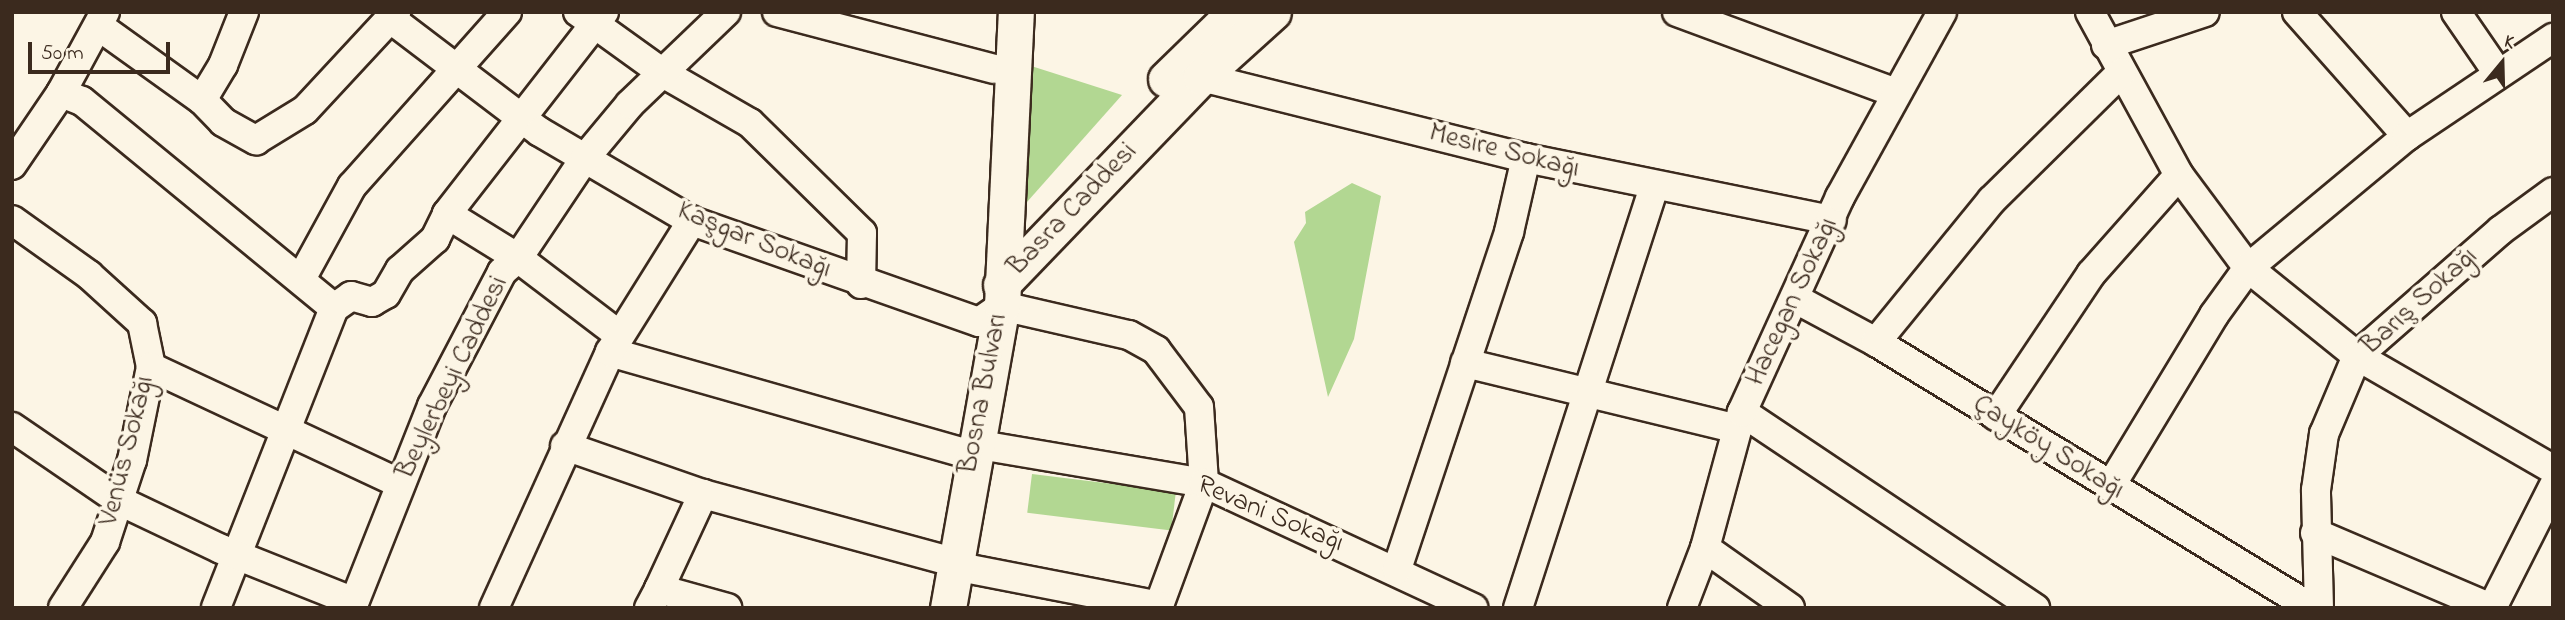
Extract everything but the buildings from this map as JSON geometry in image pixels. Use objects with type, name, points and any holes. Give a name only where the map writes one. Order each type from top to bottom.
[{"type":"main road","name":"Bosna Bulvarı","points":[[993,286],[996,12]]},
{"type":"main road","name":"Bosna Bulvarı","points":[[930,608],[946,562],[993,286],[1016,12]]},
{"type":"main road","name":"Basra Caddesi","points":[[993,286],[1193,68],[1235,12]]},
{"type":"main road","name":"Basra Caddesi","points":[[1193,68],[1273,12]]},
{"type":"main road","name":"Bosna Bulvarı","points":[[946,562],[948,608]]},
{"type":"street","points":[[202,100],[223,65],[244,12]]},
{"type":"street","points":[[301,279],[352,186],[456,73],[507,12]]},
{"type":"street","name":"Beylerbeyi Caddesi","points":[[353,605],[432,406],[496,284],[518,258],[585,158],[663,73],[726,12]]},
{"type":"street","points":[[776,12],[994,69]]},
{"type":"street","points":[[1677,12],[1896,93]]},
{"type":"street","name":"Hacegan Sokağı","points":[[1682,608],[1705,548],[1740,421],[1832,220],[1896,93],[1942,12]]},
{"type":"street","points":[[2090,12],[2179,175],[2248,268],[2357,356],[2553,469]]},
{"type":"street","points":[[2106,45],[2205,12]]},
{"type":"street","points":[[2297,12],[2407,135]]},
{"type":"street","points":[[2456,12],[2498,73]]},
{"type":"street","points":[[12,164],[22,134],[61,93],[102,20],[202,100],[223,122],[256,140],[305,110],[393,16]]},
{"type":"street","name":"Kaşgar Sokağı","points":[[393,16],[456,73],[585,158],[692,221],[861,284],[993,286],[1129,335],[1156,350],[1199,407],[1204,483]]},
{"type":"street","points":[[216,608],[239,555],[283,431],[334,308],[351,296],[372,302],[386,294],[400,270],[435,239],[447,214],[522,118],[592,17],[663,73],[750,123],[862,233],[861,284]]},
{"type":"street","points":[[2110,487],[2214,315],[2248,268],[2407,135],[2553,38]]},
{"type":"street","name":"Mesire Sokağı","points":[[1193,68],[1526,158],[1654,187],[1832,220]]},
{"type":"street","points":[[1876,342],[1992,200],[2122,73]]},
{"type":"street","points":[[61,93],[82,101],[334,308]]},
{"type":"street","points":[[1397,569],[1509,232],[1526,158]]},
{"type":"street","points":[[1996,416],[2091,274],[2179,175]]},
{"type":"street","points":[[1518,608],[1654,187]]},
{"type":"street","name":"Barış Sokağı","points":[[2302,605],[2317,578],[2315,533],[2324,434],[2357,356],[2501,230],[2553,192]]},
{"type":"street","points":[[447,214],[518,258],[615,343]]},
{"type":"street","name":"Venüs Sokağı","points":[[12,220],[89,275],[142,323],[151,367],[120,501],[105,542],[63,608]]},
{"type":"street","points":[[494,608],[565,446],[615,343],[692,221]]},
{"type":"street","name":"Çayköy Sokağı","points":[[1796,299],[1876,342],[2302,605]]},
{"type":"street","name":"Revani Sokağı","points":[[615,343],[966,448],[1204,483],[1397,569],[1473,608]]},
{"type":"street","points":[[1465,363],[1586,395],[1740,421],[2035,608]]},
{"type":"street","points":[[151,367],[283,431],[400,483]]},
{"type":"street","points":[[12,426],[120,501],[353,605]]},
{"type":"street","points":[[565,446],[703,494],[946,562],[1159,607],[1204,483]]},
{"type":"street","points":[[2315,533],[2491,608],[2553,487]]},
{"type":"street","points":[[703,494],[654,598],[727,608]]},
{"type":"street","points":[[1705,548],[1790,608]]},
{"type":"green space","points":[[1025,64],[1122,95],[1019,211]]},
{"type":"green space","points":[[1352,183],[1381,196],[1354,339],[1328,397],[1294,242],[1306,223],[1305,212]]},
{"type":"green space","points":[[1032,474],[1176,492],[1171,530],[1027,513]]}]
